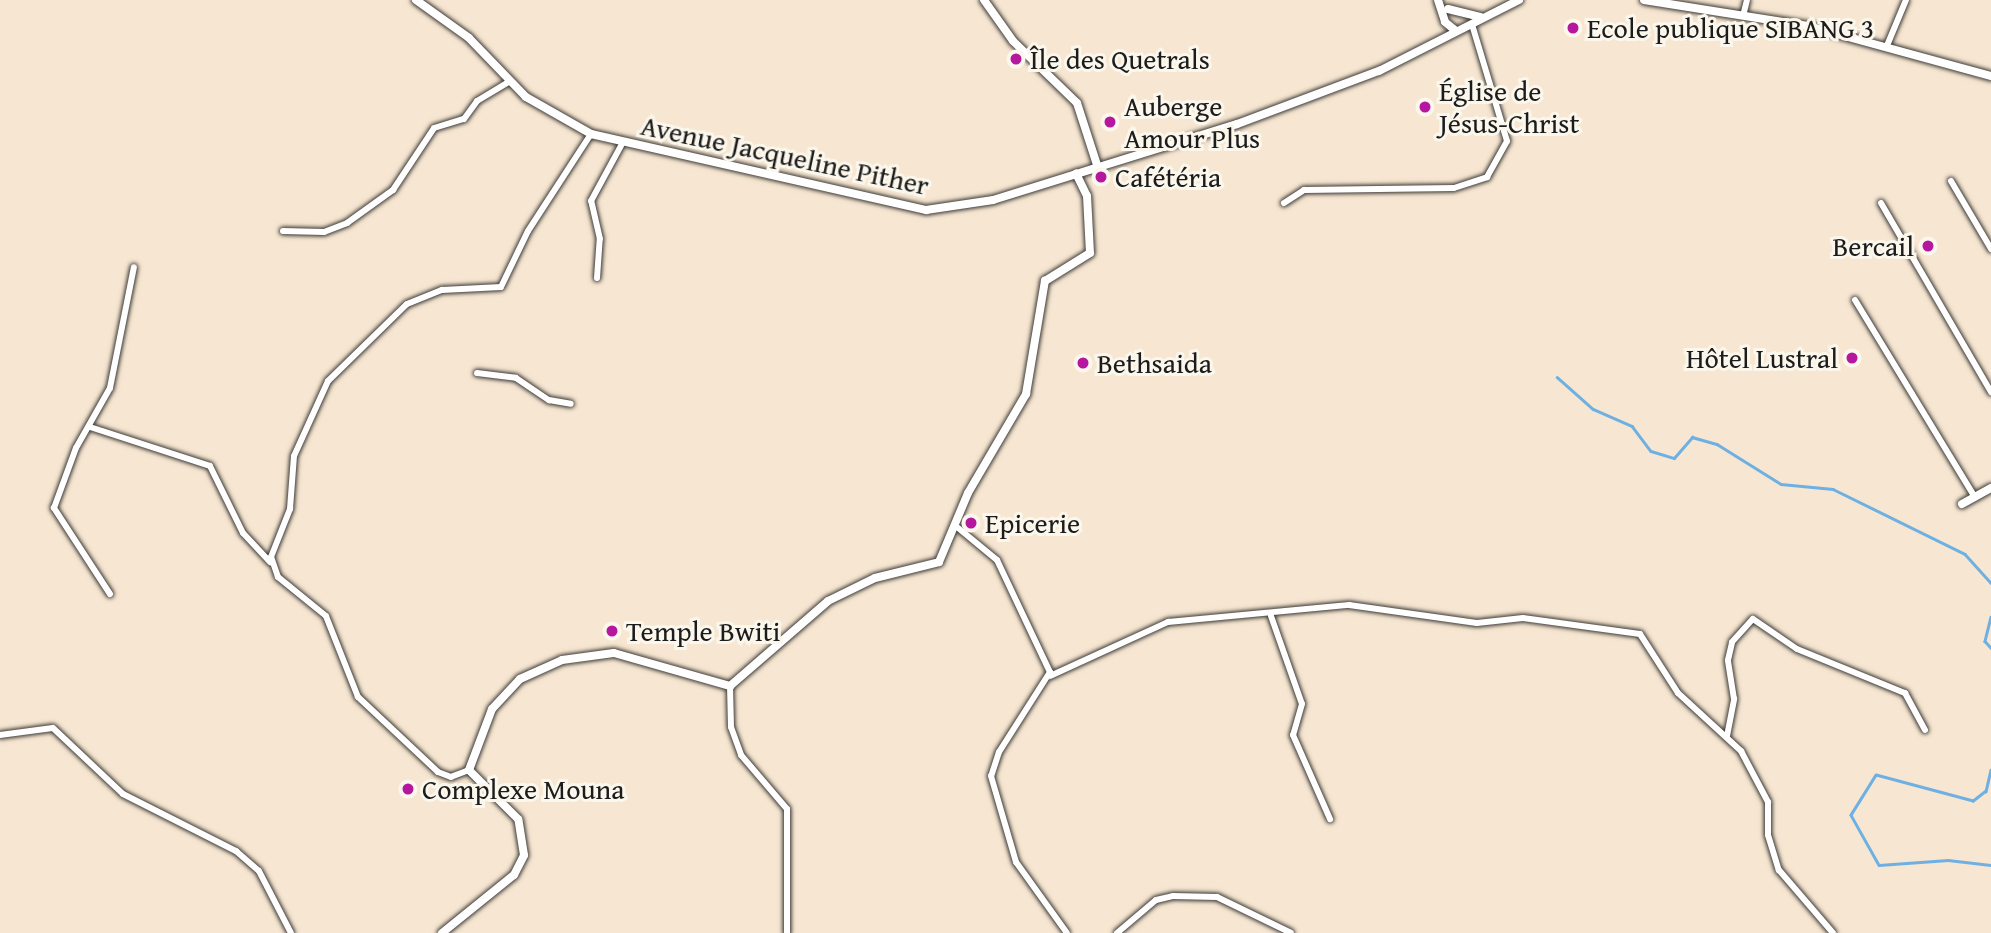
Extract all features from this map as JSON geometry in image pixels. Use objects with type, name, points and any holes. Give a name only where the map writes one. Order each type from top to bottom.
[{"type":"street","name":"Avenue Jacqueline Pither","points":[[416,0],[461,31],[541,109],[591,134],[622,144],[913,210],[966,207],[1275,111],[1431,45],[1519,0]]},
{"type":"street","points":[[984,0],[1013,40],[1077,103],[1097,165]]},
{"type":"street","points":[[1439,0],[1456,31]]},
{"type":"street","points":[[1644,0],[1743,16],[1886,48],[1991,76]]},
{"type":"street","points":[[1743,16],[1746,0]]},
{"type":"street","points":[[1886,48],[1906,0]]},
{"type":"street","points":[[1445,11],[1484,17]]},
{"type":"street","points":[[1431,45],[1440,33],[1445,11]]},
{"type":"street","points":[[1284,203],[1304,190],[1454,188],[1486,177],[1507,141],[1472,23]]},
{"type":"street","points":[[283,231],[324,232],[346,223],[393,190],[434,128],[464,119],[477,101],[510,81]]},
{"type":"street","points":[[271,562],[290,509],[294,456],[328,382],[407,304],[442,290],[501,287],[528,231],[591,134]]},
{"type":"street","points":[[597,278],[600,239],[590,201],[622,144]]},
{"type":"street","points":[[787,933],[787,809],[741,755],[730,727],[730,685],[828,601],[875,578],[939,562],[957,527],[968,493],[1029,388],[1045,281],[1090,253],[1087,195],[1076,173]]},
{"type":"street","points":[[1951,181],[1991,249]]},
{"type":"street","points":[[1881,203],[1991,392]]},
{"type":"street","points":[[110,594],[54,508],[116,365],[134,267]]},
{"type":"street","points":[[1855,300],[1975,497]]},
{"type":"street","points":[[477,373],[516,378],[549,400],[571,404]]},
{"type":"street","points":[[90,427],[210,466],[243,533],[271,562],[278,577],[326,616],[358,697],[438,772],[451,777],[469,770]]},
{"type":"street","points":[[1962,504],[1991,488]]},
{"type":"street","points":[[957,527],[997,560],[1050,676]]},
{"type":"street","points":[[1067,933],[1016,862],[991,776],[999,752],[1050,676],[1168,622],[1271,616],[1349,605],[1477,623],[1523,618],[1640,634],[1678,693],[1727,736],[1768,802],[1768,835],[1779,870],[1833,933]]},
{"type":"street","points":[[1271,616],[1302,704],[1293,735],[1329,819]]},
{"type":"street","points":[[1727,736],[1734,699],[1728,660],[1732,642],[1753,619],[1797,649],[1905,693],[1925,730]]},
{"type":"street","points":[[469,770],[477,738],[505,692],[562,660],[621,653],[730,685]]},
{"type":"street","points":[[0,735],[53,728],[123,794],[236,851],[259,871],[291,933]]},
{"type":"street","points":[[442,933],[514,875],[525,849],[518,820],[469,770]]},
{"type":"street","points":[[1116,933],[1156,900],[1173,896],[1217,897],[1292,933]]},
{"type":"waterway","points":[[1557,377],[1593,409],[1632,426],[1651,451],[1674,458],[1692,437],[1717,444],[1781,484],[1833,489],[1965,554],[1991,583]]},
{"type":"waterway","points":[[1991,617],[1985,641],[1991,648]]},
{"type":"waterway","points":[[1991,770],[1986,791],[1973,801],[1876,775],[1851,815],[1879,865],[1948,860],[1991,865]]},
{"type":"place","name":"Ecole publique SIBANG 3","points":[[1573,28]]},
{"type":"place","name":"Île des Quetrals","points":[[1016,59]]},
{"type":"place","name":"Église de Jésus-Christ","points":[[1425,107]]},
{"type":"place","name":"Auberge Amour Plus","points":[[1110,122]]},
{"type":"place","name":"Cafétéria","points":[[1101,177]]},
{"type":"place","name":"Bercail","points":[[1928,246]]},
{"type":"place","name":"Hôtel Lustral","points":[[1852,358]]},
{"type":"place","name":"Bethsaida","points":[[1083,363]]},
{"type":"place","name":"Epicerie","points":[[971,523]]},
{"type":"place","name":"Temple Bwiti","points":[[612,631]]},
{"type":"place","name":"Complexe Mouna","points":[[408,789]]}]
